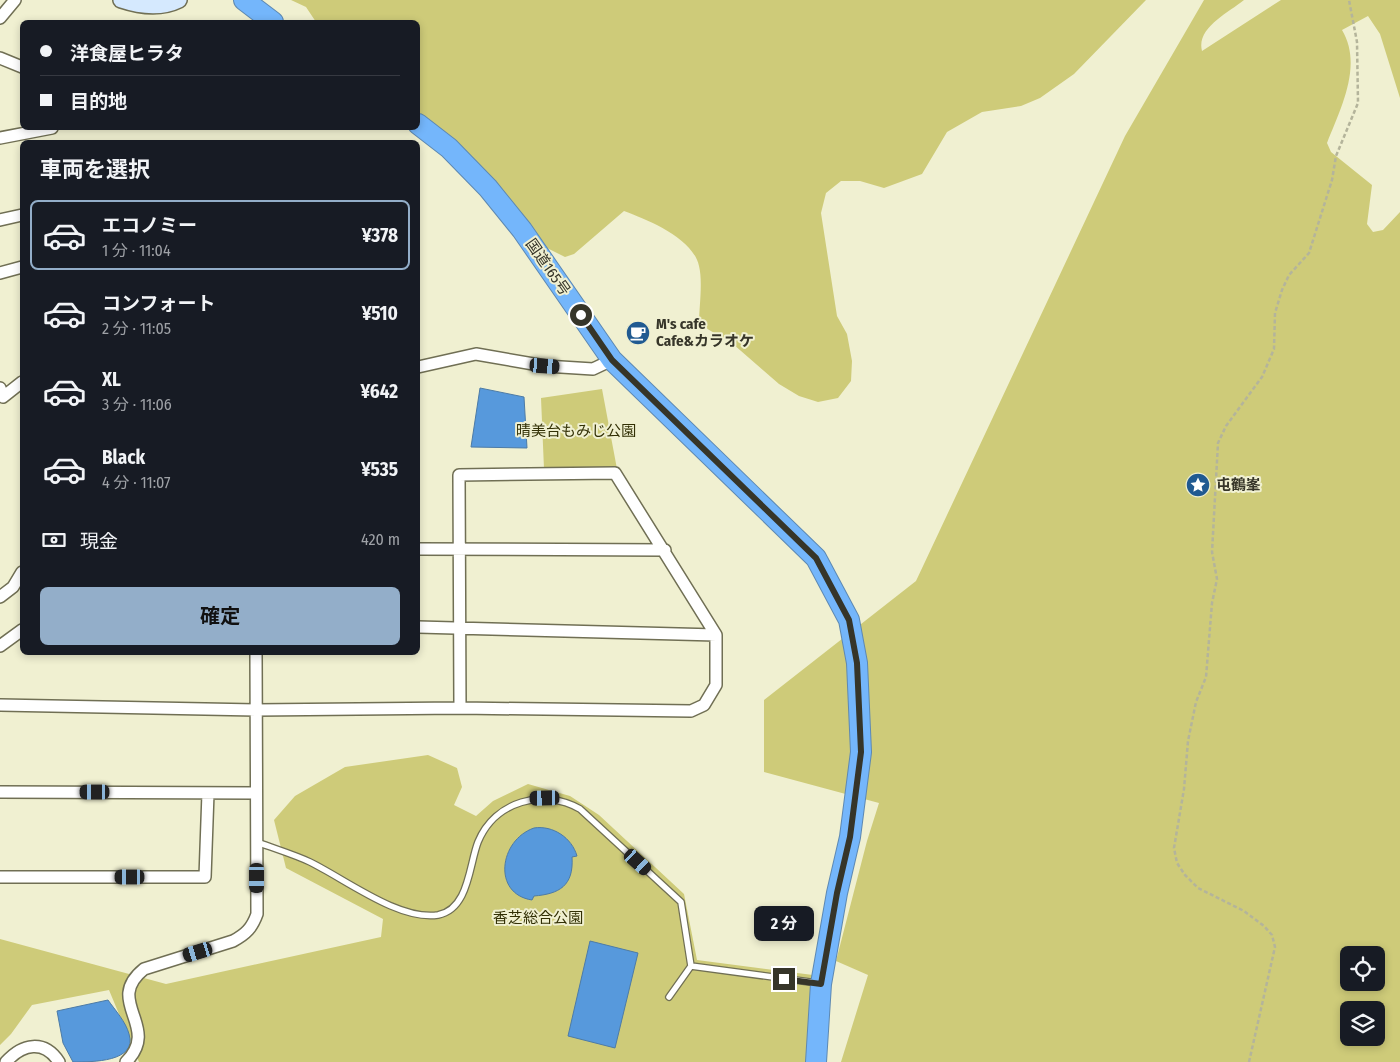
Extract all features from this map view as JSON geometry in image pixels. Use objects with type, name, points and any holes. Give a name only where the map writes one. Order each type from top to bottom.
[{"type":"highway","points":[[244,0],[270,20]]},
{"type":"highway","name":"国道165号","points":[[420,126],[449,148],[488,188],[522,230],[612,360],[816,558],[849,620],[857,663],[861,752],[850,837],[837,893],[821,984],[816,1062]]},
{"type":"main road","points":[[121,0],[134,4],[156,6],[179,0]]},
{"type":"street","points":[[0,18],[15,0]]},
{"type":"street","points":[[0,58],[20,65]]},
{"type":"street","points":[[0,138],[42,130]]},
{"type":"street","points":[[0,220],[20,216]]},
{"type":"street","points":[[0,273],[20,268]]},
{"type":"street","points":[[420,367],[476,354],[545,366],[593,369],[612,360]]},
{"type":"street","points":[[1,394],[20,383]]},
{"type":"street","points":[[0,705],[256,710],[460,708],[691,711],[704,705],[716,686],[716,635],[665,550],[615,473],[460,475],[460,708]]},
{"type":"street","points":[[420,549],[665,550]]},
{"type":"street","points":[[0,597],[13,587],[20,575]]},
{"type":"street","points":[[420,627],[716,635]]},
{"type":"street","points":[[0,646],[20,631]]},
{"type":"street","points":[[126,1062],[138,1046],[139,1027],[131,1012],[128,998],[130,987],[136,976],[144,969],[233,941],[246,933],[254,924],[257,914],[256,655]]},
{"type":"street","points":[[0,792],[256,793]]},
{"type":"street","points":[[0,877],[205,877],[208,793]]},
{"type":"street","points":[[6,1062],[15,1052],[35,1046],[48,1050],[59,1062]]},
{"type":"lane","points":[[257,842],[309,861],[403,912],[424,916],[441,914],[453,906],[462,895],[479,842],[501,813],[520,802],[533,798],[559,800],[580,809],[681,902],[691,966],[668,997]]},
{"type":"lane","points":[[691,966],[821,984]]},
{"type":"path","points":[[1249,1062],[1275,947],[1272,935],[1264,926],[1244,911],[1198,888],[1185,875],[1177,863],[1174,848],[1184,790],[1188,741],[1196,702],[1206,677],[1212,603],[1217,579],[1212,552],[1218,443],[1226,426],[1262,377],[1274,349],[1275,313],[1282,290],[1289,275],[1309,253],[1332,180],[1336,156],[1358,103],[1357,42],[1349,0]]},
{"type":"green space","points":[[291,0],[1146,0],[1074,74],[1040,98],[1021,106],[982,112],[947,132],[922,174],[884,188],[860,181],[841,181],[826,193],[821,213],[837,316],[847,334],[852,361],[851,381],[838,398],[818,402],[799,396],[779,384],[733,344],[699,324],[701,287],[699,266],[695,256],[688,247],[668,231],[624,211],[574,254],[565,257],[547,248],[449,137],[420,115],[420,20],[315,20],[306,7]]},
{"type":"green space","points":[[1204,0],[1244,0],[1208,28],[1201,43],[1202,51],[1281,0],[1400,0],[1400,98],[1380,34],[1368,16],[1342,30],[1348,43],[1350,72],[1348,86],[1327,143],[1331,152],[1372,185],[1367,224],[1373,232],[1383,230],[1400,212],[1400,1062],[841,1062],[868,975],[836,961],[867,841],[879,803],[764,772],[764,700],[916,581],[1125,136]]},
{"type":"green space","name":"晴美台もみじ公園","points":[[602,389],[617,469],[544,469],[541,398]]},
{"type":"green space","name":"香芝総合公園","points":[[428,755],[457,768],[462,787],[454,805],[476,816],[493,801],[528,784],[570,796],[599,815],[684,894],[697,960],[813,975],[809,1062],[139,1062],[109,990],[32,1005],[11,1034],[0,1045],[0,939],[166,984],[381,937],[383,919],[286,868],[274,820],[295,796],[345,767]]},
{"type":"water","points":[[480,388],[524,397],[527,448],[471,447]]},
{"type":"water","points":[[534,828],[548,829],[561,834],[571,844],[577,856],[572,857],[570,875],[563,887],[551,893],[534,896],[532,900],[519,896],[511,888],[506,878],[505,866],[507,854],[513,843],[522,834]]},
{"type":"water","points":[[590,941],[638,953],[615,1048],[568,1036]]},
{"type":"water","points":[[108,1000],[128,1030],[130,1043],[127,1050],[120,1055],[101,1061],[73,1062],[63,1043],[57,1011]]},
{"type":"place","name":"M's cafe Cafe&カラオケ","points":[[638,333]]},
{"type":"place","name":"屯鶴峯","points":[[1198,485]]},
{"type":"route","points":[[581,315],[612,360],[816,558],[849,620],[857,663],[861,752],[850,837],[837,893],[821,984],[784,979]]}]
